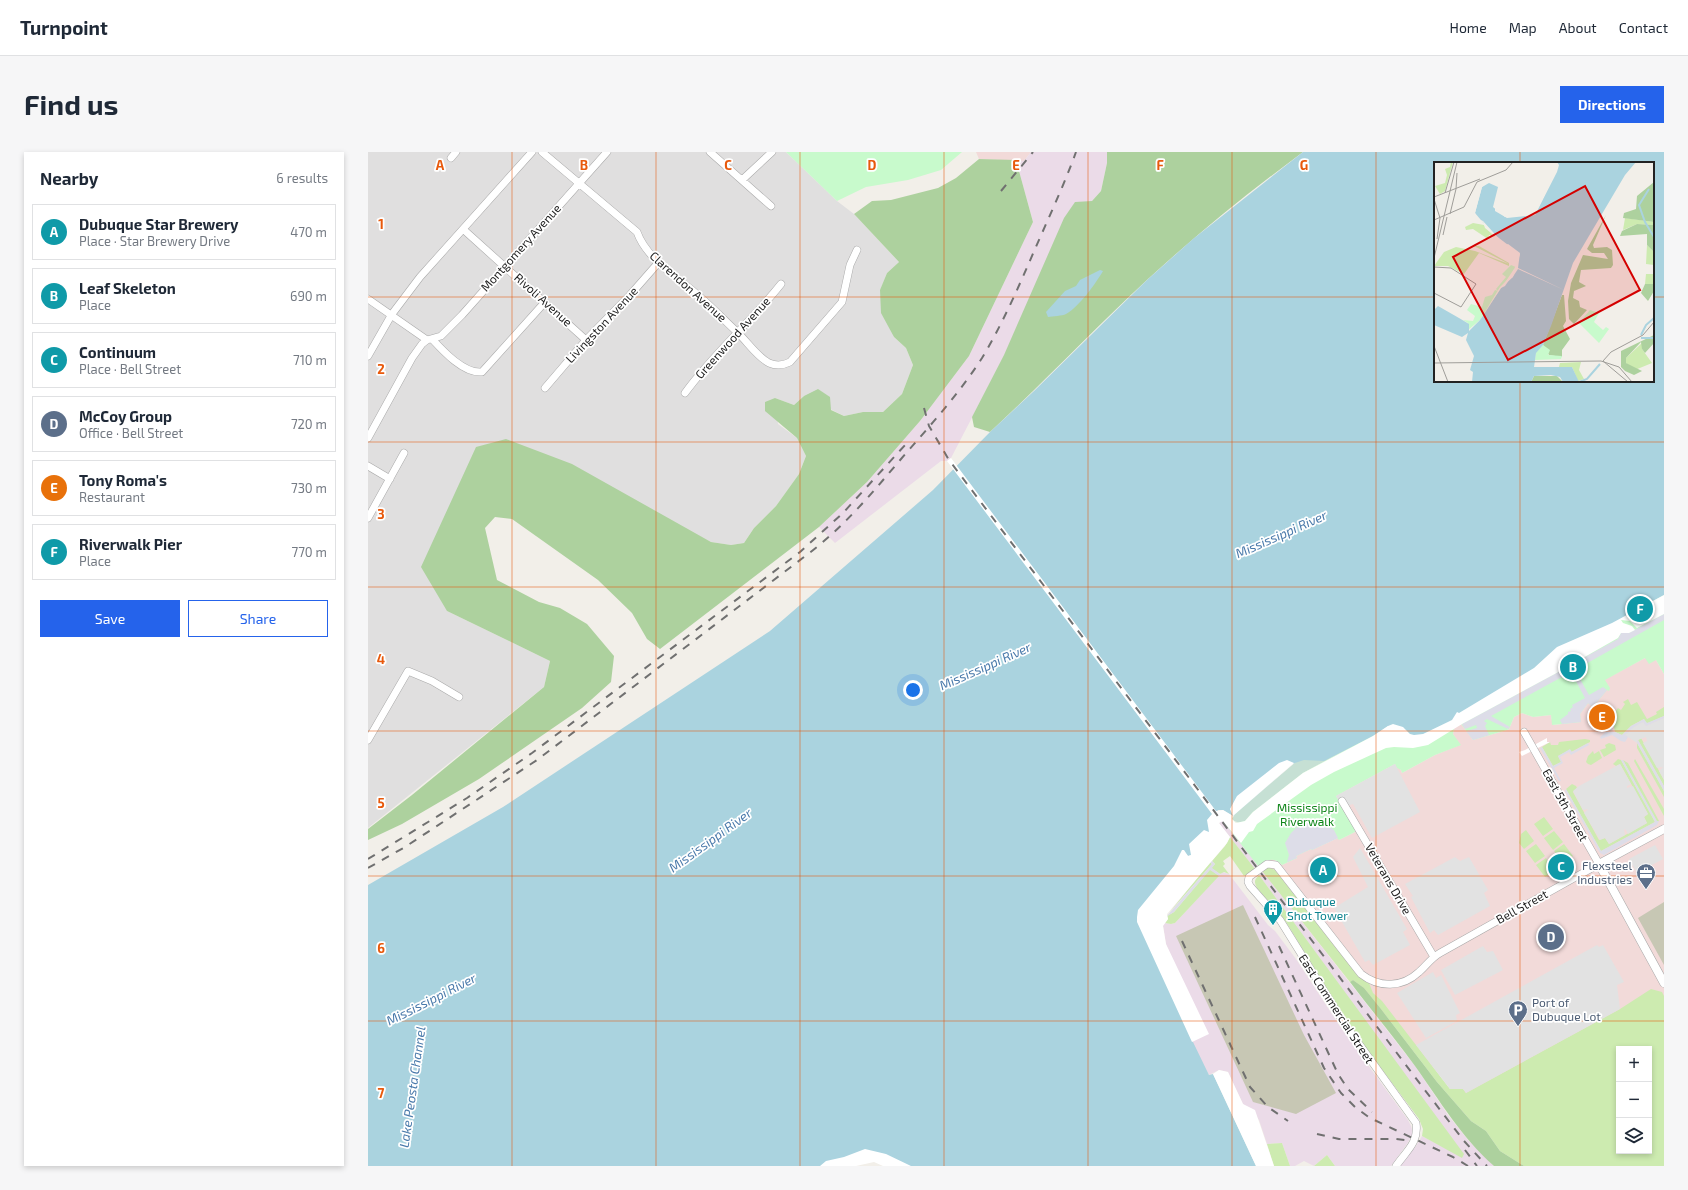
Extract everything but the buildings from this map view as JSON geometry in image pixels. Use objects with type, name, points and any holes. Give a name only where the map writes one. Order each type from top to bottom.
[{"type":"street","points":[[451,158],[456,152]]},
{"type":"street","points":[[368,356],[392,314],[420,277],[464,230],[532,152]]},
{"type":"street","name":"Clarendon Avenue","points":[[542,152],[578,184],[637,232],[640,241],[659,262],[700,297],[770,364],[786,364],[792,359],[842,302],[850,265],[857,250]]},
{"type":"street","name":"Montgomery Avenue","points":[[368,438],[419,348],[430,340],[441,336],[446,332],[607,152]]},
{"type":"street","points":[[710,152],[771,206]]},
{"type":"street","points":[[742,180],[772,152]]},
{"type":"street","name":"Rivoli Avenue","points":[[464,230],[546,302],[586,340]]},
{"type":"street","name":"Livingston Avenue","points":[[545,388],[586,340],[630,295],[659,262]]},
{"type":"street","name":"Greenwood Avenue","points":[[685,393],[701,370],[763,307],[781,284]]},
{"type":"street","points":[[368,299],[430,340],[449,357],[474,372],[482,372],[546,302]]},
{"type":"street","points":[[368,518],[404,453]]},
{"type":"street","points":[[368,466],[390,479]]},
{"type":"street","points":[[368,740],[371,724],[408,670],[459,697]]},
{"type":"street","name":"East 5th Street","points":[[1524,732],[1664,982]]},
{"type":"street","name":"Veterans Drive","points":[[1342,801],[1434,957]]},
{"type":"street","name":"Bell Street","points":[[1273,864],[1278,867],[1361,974],[1384,985],[1398,984],[1415,976],[1434,957],[1598,864],[1664,829]]},
{"type":"street","name":"East Commercial Street","points":[[1273,864],[1264,866],[1249,877],[1248,882],[1250,886],[1280,920],[1344,1023],[1416,1124],[1417,1130],[1415,1142],[1396,1166]]},
{"type":"shaded area","points":[[368,152],[786,152],[837,201],[854,214],[899,262],[887,273],[880,291],[894,337],[906,348],[913,365],[902,394],[883,412],[863,412],[844,416],[804,396],[794,405],[775,398],[778,424],[797,438],[806,456],[799,474],[776,506],[754,528],[744,543],[731,545],[711,542],[506,439],[447,611],[550,661],[544,687],[368,828]]},
{"type":"shaded area","points":[[976,152],[1031,152],[1024,161],[979,159]]},
{"type":"shaded area","points":[[1031,152],[1107,152],[1107,163],[1101,191],[1092,201],[1030,306],[951,458],[947,461],[941,461],[835,543],[819,527],[867,482],[920,421],[969,356],[1033,222],[1016,160],[1024,161]]},
{"type":"shaded area","points":[[1664,614],[1664,620],[1575,670],[1589,695],[1603,687],[1607,690],[1593,707],[1588,703],[1580,714],[1581,722],[1562,724],[1560,720],[1571,711],[1570,709],[1573,707],[1572,705],[1585,698],[1571,672],[1491,716],[1510,727],[1508,729],[1487,719],[1484,721],[1487,723],[1485,726],[1489,735],[1473,740],[1466,731],[1477,728],[1476,725],[1465,729],[1462,724],[1564,669],[1567,663],[1574,663],[1618,639],[1621,633],[1629,633]]},
{"type":"shaded area","points":[[1645,658],[1656,660],[1664,674],[1664,1166],[1524,1166],[1353,980],[1350,982],[1258,866],[1271,859],[1282,865],[1311,849],[1312,850],[1338,838],[1339,840],[1355,832],[1354,826],[1336,796],[1395,764],[1402,773],[1435,755],[1460,745],[1453,734],[1456,717],[1473,740],[1509,729],[1514,717],[1522,713],[1533,717],[1551,715],[1553,725],[1580,722],[1580,714],[1604,680]]},
{"type":"shaded area","points":[[1664,716],[1664,718],[1646,726],[1643,722],[1634,727],[1625,735],[1628,737],[1625,742],[1612,735],[1601,739],[1600,737],[1606,732],[1610,732],[1608,725],[1610,723],[1613,731],[1622,735],[1631,726],[1644,719],[1647,723]]},
{"type":"shaded area","points":[[1664,718],[1664,780],[1659,771],[1663,767],[1657,768],[1643,743],[1647,741],[1646,737],[1638,740],[1637,743],[1625,735],[1630,729],[1643,722],[1646,726]]},
{"type":"shaded area","points":[[1638,740],[1664,786],[1664,791],[1637,743]]},
{"type":"shaded area","points":[[1360,742],[1303,773],[1253,812],[1245,821],[1240,823],[1232,819],[1235,814],[1304,755]]},
{"type":"shaded area","points":[[1588,743],[1589,745],[1571,755],[1569,752],[1560,757],[1563,763],[1554,768],[1561,781],[1559,781],[1540,748],[1542,747],[1553,766],[1561,762],[1558,756],[1570,749],[1572,752]]},
{"type":"shaded area","points":[[1621,760],[1623,760],[1657,821],[1659,821],[1657,825],[1604,855],[1600,853],[1565,791],[1566,789],[1601,851],[1655,822]]},
{"type":"shaded area","points":[[1395,764],[1420,812],[1372,838],[1353,804],[1343,807],[1336,796]]},
{"type":"shaded area","points":[[1620,764],[1631,784],[1627,786],[1627,788],[1633,786],[1648,814],[1644,817],[1647,823],[1628,834],[1624,829],[1625,835],[1609,844],[1605,838],[1600,840],[1584,813],[1588,809],[1583,810],[1573,791],[1579,786]]},
{"type":"shaded area","points":[[1223,820],[1258,865],[1254,868],[1219,823]]},
{"type":"shaded area","points":[[1317,821],[1328,825],[1334,830],[1338,838],[1296,856],[1297,858],[1287,862],[1289,855],[1285,843],[1291,833],[1303,824]]},
{"type":"shaded area","points":[[1655,845],[1663,859],[1637,873],[1629,859]]},
{"type":"shaded area","points":[[1360,848],[1407,929],[1403,932],[1410,945],[1373,965],[1369,960],[1365,962],[1334,908],[1368,887],[1353,857]]},
{"type":"shaded area","points":[[1455,857],[1460,861],[1469,857],[1488,890],[1484,893],[1490,906],[1438,935],[1434,930],[1430,933],[1411,897],[1413,896],[1405,884]]},
{"type":"shaded area","points":[[1212,861],[1215,864],[1212,868],[1220,874],[1219,876],[1210,870],[1174,912],[1166,917],[1212,864],[1210,862]]},
{"type":"shaded area","points":[[1222,872],[1229,874],[1296,959],[1341,1028],[1408,1120],[1413,1134],[1391,1166],[1335,1166],[1327,1155],[1314,1166],[1304,1161],[1295,1166],[1290,1166],[1282,1143],[1267,1144],[1259,1120],[1243,1104],[1228,1072],[1219,1070],[1209,1075],[1192,1042],[1166,944],[1163,925],[1165,923],[1175,923]]},
{"type":"shaded area","points":[[1263,872],[1415,1066],[1448,1115],[1468,1140],[1494,1166],[1400,1166],[1422,1136],[1441,1146],[1463,1154],[1259,875]]},
{"type":"shaded area","points":[[1664,902],[1664,965],[1638,918]]},
{"type":"shaded area","points":[[1243,905],[1304,1035],[1336,1093],[1296,1114],[1253,1102],[1176,936]]},
{"type":"shaded area","name":"Port of Dubuque Lot","points":[[1597,945],[1599,947],[1603,945],[1624,982],[1617,985],[1620,1009],[1466,1093],[1463,1089],[1450,1089],[1416,1045]]},
{"type":"shaded area","points":[[1483,946],[1487,952],[1493,951],[1503,970],[1455,995],[1441,970]]},
{"type":"shaded area","points":[[1433,972],[1436,978],[1441,975],[1460,1013],[1456,1015],[1457,1021],[1426,1038],[1397,993]]},
{"type":"green space","points":[[786,152],[962,152],[941,170],[908,180],[866,187],[837,201]]},
{"type":"green space","points":[[1107,152],[1303,152],[1263,182],[1167,262],[990,432],[974,427],[972,417],[1004,355],[1064,218],[1075,202],[1092,201],[1101,191],[1107,163]]},
{"type":"green space","points":[[979,159],[1016,160],[1033,222],[969,356],[920,421],[867,482],[819,527],[660,649],[647,639],[632,613],[598,580],[512,519],[495,517],[485,528],[497,580],[539,602],[560,608],[587,624],[614,656],[611,682],[582,708],[479,779],[402,824],[368,840],[368,829],[544,687],[550,661],[447,611],[421,567],[476,447],[506,439],[572,464],[711,542],[731,545],[744,543],[754,528],[776,506],[799,474],[806,456],[797,438],[765,411],[765,402],[775,398],[794,405],[804,396],[818,389],[830,397],[831,410],[844,416],[863,412],[883,412],[902,394],[913,365],[906,348],[894,337],[881,313],[880,290],[887,273],[899,262],[854,214],[872,201],[891,200],[938,188],[956,178]]},
{"type":"green space","name":"Mississippi Riverwalk","points":[[1664,595],[1664,674],[1656,660],[1649,664],[1645,658],[1605,680],[1610,688],[1609,691],[1607,690],[1593,707],[1588,703],[1580,714],[1581,722],[1552,725],[1551,715],[1533,717],[1522,713],[1514,717],[1509,729],[1473,740],[1456,717],[1453,734],[1461,745],[1435,755],[1402,773],[1395,764],[1336,796],[1354,826],[1355,832],[1339,840],[1337,838],[1312,850],[1311,849],[1282,865],[1279,862],[1270,860],[1258,866],[1216,812],[1233,816],[1232,819],[1236,823],[1245,821],[1253,812],[1303,773],[1360,742],[1612,623]]},
{"type":"green space","points":[[1628,699],[1631,705],[1637,702],[1647,719],[1657,714],[1656,712],[1664,707],[1664,716],[1646,724],[1644,719],[1631,726],[1622,735],[1615,732],[1613,723],[1610,719],[1618,708],[1621,710],[1625,704],[1623,702]]},
{"type":"green space","points":[[1641,738],[1664,780],[1664,786],[1638,740]]},
{"type":"green space","points":[[1585,739],[1590,740],[1590,742],[1571,752],[1570,750],[1558,756],[1561,762],[1553,766],[1542,747],[1550,742],[1551,745],[1558,745],[1559,742]]},
{"type":"green space","points":[[1609,743],[1615,745],[1616,750],[1604,757],[1600,750],[1606,748],[1605,745]]},
{"type":"green space","points":[[1637,743],[1664,791],[1664,797],[1637,748]]},
{"type":"green space","points":[[1593,751],[1594,754],[1599,751],[1602,758],[1591,765],[1586,762],[1588,756]]},
{"type":"green space","points":[[1618,759],[1621,760],[1655,822],[1601,851],[1566,789],[1572,784],[1576,786],[1577,788],[1573,792],[1599,840],[1605,838],[1609,844],[1647,823],[1644,817],[1648,814],[1620,764],[1616,766],[1613,764]]},
{"type":"green space","points":[[1635,759],[1664,809],[1664,816],[1634,761]]},
{"type":"green space","points":[[1623,760],[1628,763],[1659,821],[1657,822]]},
{"type":"green space","points":[[1544,817],[1553,829],[1543,836],[1534,824]]},
{"type":"green space","points":[[1526,830],[1534,841],[1524,849],[1519,843],[1521,834]]},
{"type":"green space","points":[[1554,831],[1563,842],[1553,850],[1544,838]]},
{"type":"green space","points":[[1230,837],[1255,869],[1244,876],[1230,856],[1223,861],[1225,864],[1223,866],[1229,874],[1224,872],[1220,874],[1211,868],[1215,864],[1212,861],[1225,846]]},
{"type":"green space","points":[[1536,844],[1545,856],[1535,863],[1526,851]]},
{"type":"green space","points":[[1564,844],[1573,856],[1564,862],[1554,851]]},
{"type":"green space","points":[[1546,858],[1554,871],[1545,877],[1536,865]]},
{"type":"green space","points":[[1210,862],[1212,864],[1169,913]]},
{"type":"green space","points":[[1268,867],[1275,870],[1358,976],[1369,983],[1373,993],[1382,1001],[1450,1089],[1463,1089],[1466,1093],[1620,1009],[1651,989],[1662,992],[1664,996],[1664,1166],[1524,1166],[1500,1151],[1486,1131],[1471,1121],[1437,1082],[1364,988],[1353,980],[1350,982],[1262,871]]},
{"type":"green space","points":[[1210,869],[1219,876],[1175,923],[1165,923],[1168,919],[1167,916],[1174,912]]},
{"type":"green space","points":[[1259,875],[1464,1154],[1462,1158],[1422,1136],[1423,1129],[1419,1119],[1351,1028],[1286,922],[1257,888],[1255,881]]},
{"type":"green space","points":[[1353,980],[1364,988],[1437,1082],[1471,1121],[1486,1131],[1500,1151],[1524,1166],[1494,1166],[1482,1155],[1461,1131],[1407,1055],[1350,982]]},
{"type":"green space","points":[[1282,1143],[1290,1166],[1274,1166],[1267,1144]]},
{"type":"green space","points":[[1327,1155],[1335,1166],[1314,1166]]},
{"type":"water","points":[[1303,152],[1664,152],[1664,595],[1579,643],[1445,725],[1434,730],[1415,736],[1405,731],[1402,727],[1388,726],[1373,736],[1324,761],[1304,760],[1292,764],[1233,816],[1223,810],[1218,810],[1209,833],[1192,855],[1188,856],[1186,854],[1151,900],[1193,1042],[1209,1075],[1213,1074],[1256,1166],[902,1166],[875,1155],[832,1166],[368,1166],[368,885],[503,807],[770,631],[933,490],[990,432],[1147,280],[1193,239]]},
{"type":"water","points":[[1100,270],[1103,271],[1100,276],[1087,294],[1071,311],[1060,316],[1048,317],[1046,312],[1065,291],[1076,286],[1080,280]]},
{"type":"pier","points":[[951,458],[1216,811],[1223,810],[1233,816],[1232,819],[1236,823],[1245,821],[1253,812],[1303,773],[1373,736],[1388,726],[1393,724],[1403,727],[1410,734],[1423,734],[1452,720],[1457,712],[1459,713],[1534,668],[1557,647],[1612,623],[1664,595],[1664,614],[1637,628],[1630,621],[1621,620],[1623,623],[1632,626],[1635,630],[1629,633],[1621,633],[1618,638],[1574,663],[1567,663],[1564,669],[1462,724],[1428,745],[1413,748],[1386,748],[1334,772],[1311,785],[1257,824],[1253,831],[1249,832],[1241,843],[1223,821],[1219,823],[1230,837],[1227,843],[1167,914],[1168,919],[1163,926],[1166,944],[1209,1034],[1192,1042],[1137,922],[1137,917],[1138,910],[1174,866],[1182,850],[1184,850],[1188,856],[1191,855],[1189,844],[1204,830],[1209,832],[1207,820],[1212,814],[947,461]]},
{"type":"pier","points":[[1547,738],[1547,742],[1550,742],[1522,756],[1519,752],[1525,750]]},
{"type":"pier","points":[[1287,760],[1294,763],[1233,816],[1230,809],[1237,796],[1279,763]]},
{"type":"pier","points":[[1219,1070],[1228,1072],[1243,1104],[1255,1110],[1274,1166],[1256,1166],[1213,1074]]},
{"type":"pier","points":[[865,1149],[886,1154],[911,1166],[883,1166],[874,1162],[856,1166],[820,1166],[826,1161],[844,1157]]},
{"type":"railway","points":[[1001,191],[1033,152]]},
{"type":"railway","points":[[368,868],[405,847],[537,760],[808,554],[854,513],[940,414],[982,358],[1017,291],[1076,152]]},
{"type":"railway","points":[[924,408],[929,426],[949,460],[1421,1085],[1464,1141],[1487,1166]]},
{"type":"railway","points":[[368,859],[467,798],[532,753],[800,552],[843,513],[906,444]]},
{"type":"railway","points":[[1255,917],[1324,1068],[1341,1093],[1355,1107],[1370,1118],[1453,1157],[1468,1166]]},
{"type":"railway","points":[[1182,941],[1250,1087],[1268,1107],[1288,1121]]},
{"type":"railway","points":[[1279,946],[1338,1074],[1348,1089],[1372,1112]]},
{"type":"railway","points":[[1317,1134],[1339,1139],[1396,1139],[1412,1141]]},
{"type":"railway","points":[[1465,1150],[1477,1166]]},
{"type":"place","name":"Riverwalk Pier","points":[[1640,609]]},
{"type":"place","name":"Leaf Skeleton","points":[[1573,667]]},
{"type":"place","name":"Tony Roma's","points":[[1602,717]]},
{"type":"place","name":"Continuum","points":[[1561,867]]},
{"type":"place","name":"Dubuque Star Brewery","points":[[1323,870]]},
{"type":"place","name":"Flexsteel Industries","points":[[1646,890]]},
{"type":"place","name":"Dubuque Shot Tower","points":[[1273,926]]},
{"type":"place","name":"McCoy Group","points":[[1551,937]]},
{"type":"place","name":"Port of Dubuque Lot","points":[[1518,1027]]},
{"type":"water label","name":"Mississippi River","points":[[1281,534]]},
{"type":"water label","name":"Mississippi River","points":[[985,666]]},
{"type":"water label","name":"Mississippi River","points":[[710,840]]},
{"type":"water label","name":"Mississippi River","points":[[431,999]]},
{"type":"water label","name":"Lake Peosta Channel","points":[[412,1087]]}]
